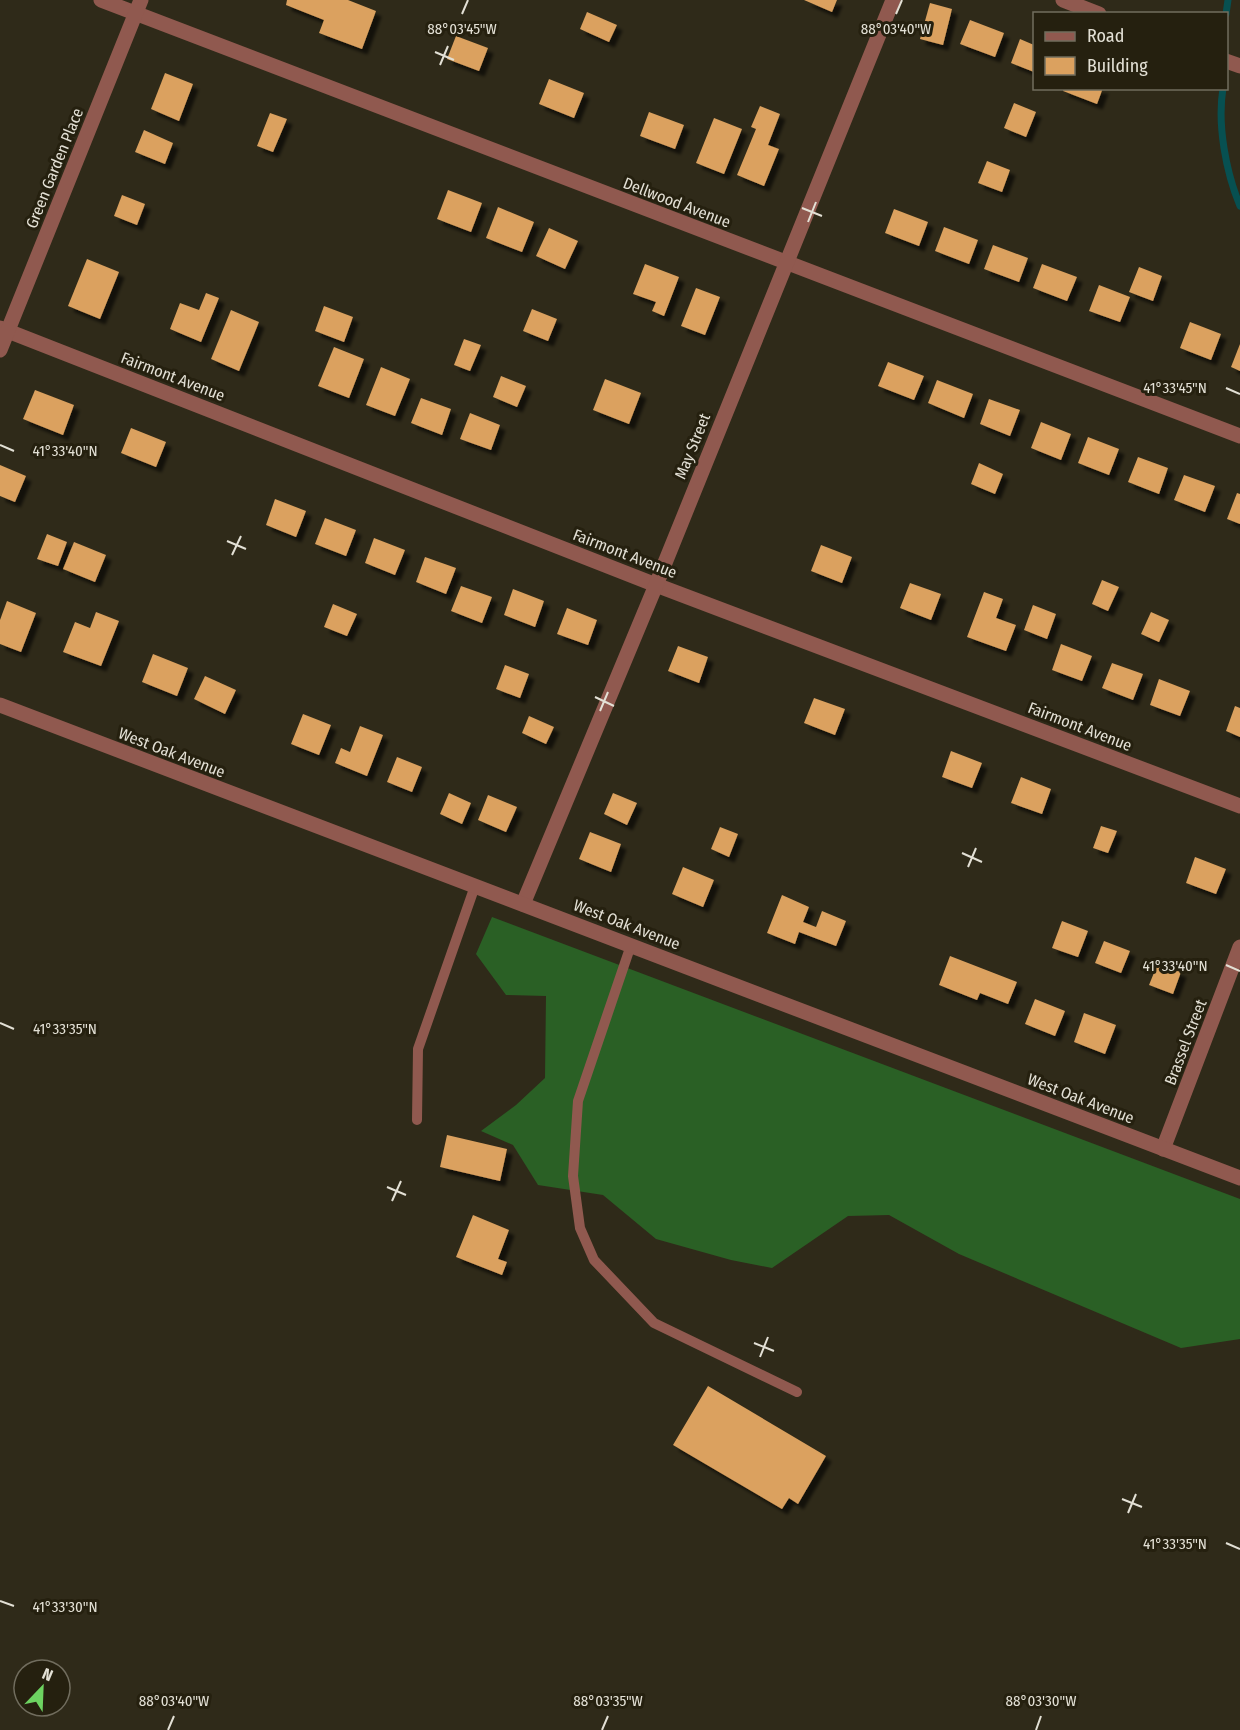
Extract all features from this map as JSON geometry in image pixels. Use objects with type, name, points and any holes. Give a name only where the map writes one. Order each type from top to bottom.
[{"type":"street","name":"Dellwood Avenue","points":[[101,0],[139,7],[784,263],[1240,436]]},
{"type":"street","name":"May Street","points":[[523,904],[656,585],[784,263],[893,0]]},
{"type":"street","points":[[1064,0],[1095,12]]},
{"type":"street","name":"Green Garden Place","points":[[0,350],[4,329],[139,7]]},
{"type":"street","name":"Fairmont Avenue","points":[[4,329],[656,585],[1240,806]]},
{"type":"street","name":"West Oak Avenue","points":[[0,705],[1240,1178]]},
{"type":"street","name":"Brassel Street","points":[[1163,1149],[1240,947]]},
{"type":"lane","points":[[417,1120],[418,1049],[475,886]]},
{"type":"lane","points":[[631,945],[578,1101],[573,1176],[580,1228],[594,1260],[654,1323],[797,1392]]},
{"type":"green space","points":[[492,917],[1240,1199],[1240,1339],[1181,1348],[959,1254],[889,1215],[848,1216],[772,1268],[731,1260],[656,1239],[603,1195],[538,1185],[513,1145],[481,1131],[516,1105],[545,1078],[546,996],[506,995],[476,954]]},
{"type":"building","points":[[287,0],[348,0],[376,11],[362,49],[319,33],[324,20],[286,5]]},
{"type":"building","points":[[804,0],[837,0],[832,12]]},
{"type":"building","points":[[930,3],[952,9],[943,45],[920,39]]},
{"type":"building","points":[[587,12],[617,25],[609,42],[580,29]]},
{"type":"building","points":[[970,20],[1004,33],[995,57],[960,44]]},
{"type":"building","points":[[456,36],[488,48],[479,71],[447,59]]},
{"type":"building","points":[[1020,39],[1033,45],[1033,72],[1011,63]]},
{"type":"building","points":[[165,73],[193,84],[179,121],[151,109]]},
{"type":"building","points":[[549,79],[584,93],[574,118],[539,104]]},
{"type":"building","points":[[1063,90],[1102,90],[1097,104]]},
{"type":"building","points":[[1014,103],[1036,112],[1026,137],[1004,128]]},
{"type":"building","points":[[760,106],[780,114],[768,145],[779,149],[764,186],[737,175],[756,129],[751,127]]},
{"type":"building","points":[[649,112],[684,125],[675,149],[640,136]]},
{"type":"building","points":[[270,113],[287,119],[273,152],[257,146]]},
{"type":"building","points":[[714,118],[742,129],[724,174],[696,163]]},
{"type":"building","points":[[144,130],[173,143],[165,164],[135,152]]},
{"type":"building","points":[[987,161],[1010,170],[1002,192],[978,183]]},
{"type":"building","points":[[448,190],[482,203],[471,232],[437,219]]},
{"type":"building","points":[[122,195],[145,204],[137,225],[114,216]]},
{"type":"building","points":[[498,207],[534,222],[522,252],[486,238]]},
{"type":"building","points":[[894,209],[928,222],[919,246],[885,233]]},
{"type":"building","points":[[944,227],[978,240],[969,264],[935,251]]},
{"type":"building","points":[[549,228],[578,241],[565,269],[536,256]]},
{"type":"building","points":[[993,245],[1028,258],[1019,282],[984,269]]},
{"type":"building","points":[[87,259],[119,272],[100,319],[68,306]]},
{"type":"building","points":[[645,264],[679,277],[664,316],[652,311],[656,302],[633,294]]},
{"type":"building","points":[[1042,264],[1077,277],[1067,301],[1033,288]]},
{"type":"building","points":[[1139,267],[1162,276],[1153,301],[1129,292]]},
{"type":"building","points":[[1099,285],[1130,297],[1120,322],[1089,311]]},
{"type":"building","points":[[696,288],[720,297],[705,335],[681,326]]},
{"type":"building","points":[[206,293],[219,298],[201,342],[170,329],[180,303],[199,310]]},
{"type":"building","points":[[324,306],[353,317],[344,342],[315,331]]},
{"type":"building","points":[[532,309],[557,319],[548,341],[523,331]]},
{"type":"building","points":[[231,310],[259,322],[239,371],[211,359]]},
{"type":"building","points":[[1190,322],[1221,334],[1211,360],[1180,348]]},
{"type":"building","points":[[464,339],[481,345],[470,371],[454,365]]},
{"type":"building","points":[[1240,344],[1240,371],[1231,367]]},
{"type":"building","points":[[334,347],[364,359],[349,398],[318,386]]},
{"type":"building","points":[[888,362],[924,376],[914,400],[878,386]]},
{"type":"building","points":[[381,367],[410,379],[395,416],[366,405]]},
{"type":"building","points":[[501,376],[526,386],[517,407],[493,397]]},
{"type":"building","points":[[605,379],[641,393],[629,424],[593,410]]},
{"type":"building","points":[[937,380],[973,394],[964,418],[928,403]]},
{"type":"building","points":[[35,390],[74,405],[63,435],[23,419]]},
{"type":"building","points":[[421,398],[451,409],[442,435],[411,423]]},
{"type":"building","points":[[989,399],[1020,410],[1010,436],[980,424]]},
{"type":"building","points":[[470,413],[500,425],[491,450],[460,439]]},
{"type":"building","points":[[1041,422],[1071,434],[1061,460],[1031,448]]},
{"type":"building","points":[[131,428],[166,442],[156,467],[121,453]]},
{"type":"building","points":[[1088,437],[1119,449],[1109,475],[1078,463]]},
{"type":"building","points":[[1138,457],[1168,468],[1159,494],[1128,482]]},
{"type":"building","points":[[979,463],[1003,474],[995,494],[971,484]]},
{"type":"building","points":[[0,465],[26,476],[15,502],[0,496]]},
{"type":"building","points":[[1184,475],[1215,486],[1205,512],[1174,500]]},
{"type":"building","points":[[1237,493],[1240,494],[1240,524],[1227,519]]},
{"type":"building","points":[[275,499],[306,511],[296,537],[266,525]]},
{"type":"building","points":[[325,518],[356,530],[346,556],[315,544]]},
{"type":"building","points":[[47,534],[67,542],[58,566],[37,559]]},
{"type":"building","points":[[374,538],[405,550],[395,575],[365,563]]},
{"type":"building","points":[[74,542],[106,555],[95,582],[63,569]]},
{"type":"building","points":[[821,545],[852,557],[842,583],[811,571]]},
{"type":"building","points":[[425,557],[456,568],[446,594],[416,582]]},
{"type":"building","points":[[1102,580],[1119,587],[1108,611],[1092,604]]},
{"type":"building","points":[[910,583],[941,594],[931,620],[900,608]]},
{"type":"building","points":[[461,586],[492,597],[482,623],[451,611]]},
{"type":"building","points":[[513,589],[544,601],[535,627],[504,615]]},
{"type":"building","points":[[984,592],[1003,599],[996,618],[1016,625],[1006,651],[967,637]]},
{"type":"building","points":[[7,601],[36,613],[21,652],[0,644],[0,620]]},
{"type":"building","points":[[333,604],[357,614],[347,636],[324,627]]},
{"type":"building","points":[[1033,605],[1056,614],[1047,639],[1024,630]]},
{"type":"building","points":[[567,608],[597,620],[588,645],[557,634]]},
{"type":"building","points":[[96,612],[119,621],[101,666],[63,652],[75,622],[90,628]]},
{"type":"building","points":[[1151,612],[1169,620],[1159,642],[1141,634]]},
{"type":"building","points":[[1061,644],[1092,656],[1082,681],[1052,670]]},
{"type":"building","points":[[678,646],[708,657],[699,683],[668,671]]},
{"type":"building","points":[[153,654],[188,668],[177,696],[142,682]]},
{"type":"building","points":[[1112,663],[1143,674],[1133,700],[1102,688]]},
{"type":"building","points":[[505,665],[529,674],[520,698],[496,689]]},
{"type":"building","points":[[205,676],[236,690],[225,714],[194,699]]},
{"type":"building","points":[[1159,679],[1190,691],[1180,716],[1150,705]]},
{"type":"building","points":[[814,698],[845,709],[835,735],[804,723]]},
{"type":"building","points":[[1235,706],[1240,708],[1240,737],[1226,731]]},
{"type":"building","points":[[303,714],[331,725],[319,755],[291,744]]},
{"type":"building","points":[[529,716],[554,727],[546,744],[522,733]]},
{"type":"building","points":[[360,726],[383,735],[367,776],[335,763],[341,748],[350,752]]},
{"type":"building","points":[[951,751],[982,763],[972,788],[942,777]]},
{"type":"building","points":[[397,757],[422,767],[412,792],[387,782]]},
{"type":"building","points":[[1021,777],[1051,789],[1042,814],[1011,803]]},
{"type":"building","points":[[449,793],[471,803],[462,824],[440,814]]},
{"type":"building","points":[[613,793],[637,803],[627,825],[604,814]]},
{"type":"building","points":[[488,795],[517,807],[506,832],[478,820]]},
{"type":"building","points":[[1101,826],[1117,831],[1108,853],[1093,848]]},
{"type":"building","points":[[720,827],[738,834],[729,857],[711,849]]},
{"type":"building","points":[[590,832],[621,844],[611,872],[579,859]]},
{"type":"building","points":[[1195,857],[1226,869],[1216,894],[1186,883]]},
{"type":"building","points":[[683,867],[714,880],[703,907],[672,894]]},
{"type":"building","points":[[782,895],[809,907],[803,922],[816,927],[822,911],[846,921],[836,946],[799,932],[795,944],[767,933]]},
{"type":"building","points":[[1062,921],[1088,931],[1078,957],[1052,948]]},
{"type":"building","points":[[1104,941],[1130,951],[1121,973],[1095,963]]},
{"type":"building","points":[[950,956],[1017,982],[1008,1004],[980,993],[977,1000],[939,985]]},
{"type":"building","points":[[1158,963],[1181,972],[1173,994],[1149,985]]},
{"type":"building","points":[[1035,999],[1065,1011],[1055,1036],[1025,1024]]},
{"type":"building","points":[[1084,1013],[1116,1025],[1105,1054],[1074,1042]]},
{"type":"building","points":[[447,1135],[507,1149],[500,1181],[440,1167]]},
{"type":"building","points":[[473,1215],[509,1230],[498,1259],[507,1262],[502,1275],[456,1257]]},
{"type":"building","points":[[708,1386],[826,1456],[798,1504],[789,1498],[782,1509],[673,1445]]},
{"type":"waterway","points":[[1226,12],[1228,0]]},
{"type":"waterway","points":[[1223,90],[1221,117],[1224,148],[1240,206]]}]
